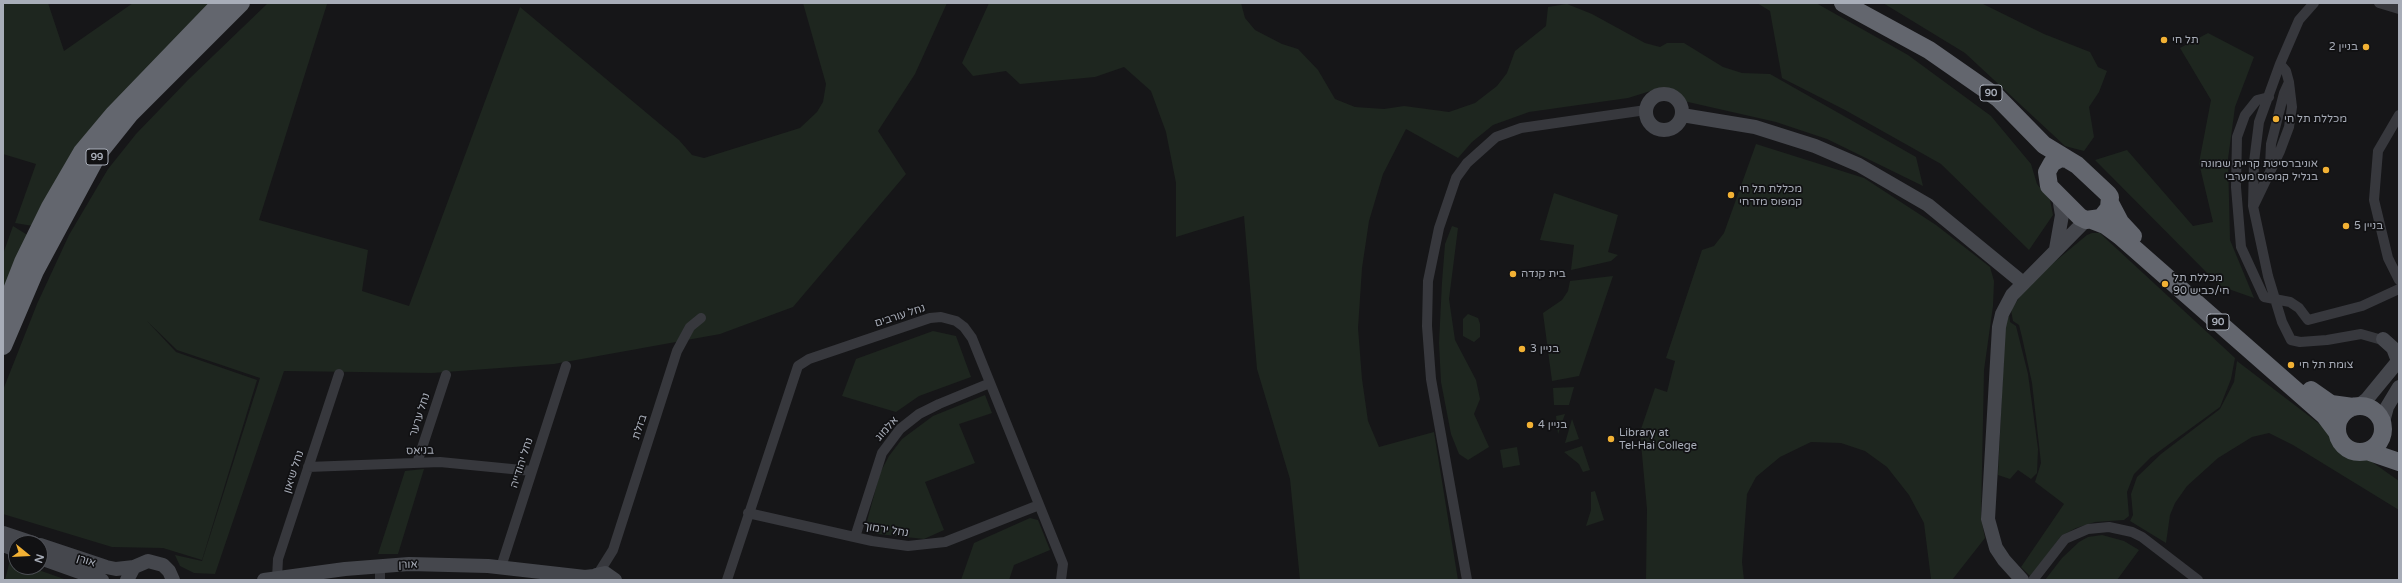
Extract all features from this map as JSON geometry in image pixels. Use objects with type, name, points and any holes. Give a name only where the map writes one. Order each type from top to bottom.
[{"type":"highway","name":"99","points":[[3,313],[23,262],[50,207],[82,152],[113,115],[221,3]]},
{"type":"highway","name":"99","points":[[3,346],[35,271],[98,154],[130,114],[241,3]]},
{"type":"highway","name":"90","points":[[1843,3],[1929,50],[1998,98],[2044,145],[2078,165],[2104,190],[2110,197],[2110,203],[2120,222],[2136,239],[2325,401],[2337,406],[2356,406],[2373,410],[2399,454]]},
{"type":"highway","name":"90","points":[[1929,50],[1994,107],[2034,150],[2040,158],[2049,186],[2080,217],[2105,225],[2120,236],[2325,416],[2337,432],[2344,446],[2357,453],[2368,451],[2399,462]]},
{"type":"highway","points":[[2046,176],[2052,163],[2057,160],[2067,159]]},
{"type":"highway","points":[[2089,220],[2097,220],[2104,215],[2110,203]]},
{"type":"highway","points":[[2337,432],[2340,418],[2343,413],[2356,406]]},
{"type":"highway","points":[[2368,451],[2377,446],[2383,428]]},
{"type":"street","points":[[2314,3],[2298,20],[2259,122],[2254,162],[2253,206],[2268,276],[2291,340],[2300,342],[2328,340],[2361,334],[2382,339],[2393,348],[2399,356],[2367,399],[2356,406]]},
{"type":"street","points":[[2379,3],[2399,9]]},
{"type":"street","points":[[2253,206],[2280,151],[2289,127],[2292,107],[2289,82],[2286,71],[2280,64]]},
{"type":"street","points":[[1669,94],[1681,104],[1682,115],[1674,128],[1664,130],[1653,127],[1649,122],[1646,110],[1654,97],[1669,94]]},
{"type":"street","points":[[2269,97],[2257,100],[2245,114],[2237,137],[2236,187],[2241,247],[2264,297],[2290,302],[2299,308],[2308,320],[2362,306],[2399,289]]},
{"type":"street","points":[[1467,580],[1431,379],[1427,326],[1428,281],[1439,228],[1456,178],[1467,163],[1496,137],[1521,128],[1646,110]]},
{"type":"street","points":[[1682,115],[1755,127],[1815,146],[1859,165],[1928,206],[2023,283]]},
{"type":"street","points":[[2399,115],[2378,151],[2374,200],[2388,258],[2399,280]]},
{"type":"street","points":[[2056,249],[2062,215],[2059,197]]},
{"type":"street","points":[[2022,580],[2004,560],[1996,548],[1988,519],[1999,327],[2007,304],[2023,283],[2056,249],[2089,220]]},
{"type":"street","name":"נחל עורבים","points":[[727,580],[793,376],[798,366],[804,362],[930,318],[941,317],[956,321],[964,327],[972,338],[1063,564],[1061,580]]},
{"type":"street","name":"בזלת","points":[[594,577],[613,550],[677,351],[690,327],[701,318]]},
{"type":"street","name":"נחל יהודייה","points":[[501,567],[566,366]]},
{"type":"street","name":"נחל שיאון","points":[[271,579],[339,374]]},
{"type":"street","name":"נחל ערער","points":[[417,463],[446,375]]},
{"type":"street","name":"אלמוג","points":[[855,537],[882,453],[900,429],[919,414],[990,383]]},
{"type":"street","points":[[2383,428],[2387,407],[2399,387]]},
{"type":"street","name":"בניאס","points":[[308,468],[417,463],[501,466],[532,471]]},
{"type":"street","name":"נחל ירמוך","points":[[748,513],[893,545],[928,545],[945,542],[1039,505]]},
{"type":"street","points":[[2033,580],[2065,539],[2088,529],[2109,527],[2132,532],[2142,537],[2198,580]]},
{"type":"street","name":"אורן","points":[[48,548],[116,569],[134,567],[144,562],[156,562],[163,565],[173,579]]},
{"type":"street","name":"בזלת","points":[[613,550],[614,578]]},
{"type":"street","name":"אורן","points":[[48,561],[102,580]]},
{"type":"street","name":"אורן","points":[[271,579],[380,566],[439,564],[501,567],[553,574],[594,577],[605,573],[614,578]]},
{"type":"street","points":[[380,566],[380,580]]},
{"type":"street","points":[[127,580],[134,567]]},
{"type":"street","name":"אורן","points":[[553,574],[569,580]]},
{"type":"shaded area","points":[[3,3],[48,3],[64,51],[133,3],[210,3],[33,226],[15,223],[36,164],[3,154]]},
{"type":"shaded area","points":[[268,3],[327,4],[259,220],[368,250],[362,291],[409,306],[520,7],[679,140],[692,155],[704,158],[800,128],[817,112],[823,102],[826,84],[803,3],[947,3],[915,74],[878,131],[906,174],[793,307],[720,334],[554,364],[432,373],[284,371],[215,574],[194,573],[180,566],[175,555],[202,561],[260,378],[177,350],[147,321],[176,352],[257,380],[202,560],[163,548],[112,547],[3,514],[3,390],[37,304],[69,235],[108,169],[136,134],[188,80]]},
{"type":"shaded area","points":[[989,3],[1241,3],[1245,18],[1255,30],[1282,44],[1298,49],[1318,70],[1335,99],[1355,107],[1384,109],[1404,106],[1449,112],[1475,103],[1497,86],[1507,73],[1515,51],[1546,26],[1548,7],[1567,4],[1592,14],[1645,43],[1660,47],[1667,43],[1684,43],[1723,67],[1742,73],[1770,74],[1916,157],[1923,186],[1827,139],[1776,122],[1688,102],[1657,89],[1628,98],[1529,112],[1493,125],[1472,142],[1458,158],[1406,129],[1383,174],[1369,221],[1362,268],[1358,328],[1362,379],[1368,421],[1379,447],[1434,432],[1458,580],[1300,580],[1290,479],[1257,369],[1244,216],[1176,237],[1176,183],[1166,132],[1151,91],[1124,67],[1095,77],[1020,84],[1006,71],[973,76],[962,63]]},
{"type":"shaded area","points":[[1757,3],[1816,3],[1908,55],[1991,116],[2031,164],[2037,184],[2050,200],[2053,215],[2029,250],[1941,164],[1845,110],[1782,78],[1770,11]]},
{"type":"shaded area","points":[[1883,3],[1981,3],[2044,34],[2090,52],[2098,67],[2107,71],[2099,92],[2089,107],[2094,137],[2084,151],[2065,146],[1965,53]]},
{"type":"shaded area","points":[[2208,33],[2254,57],[2235,107],[2228,159],[2230,240],[2254,298],[2220,286],[2095,160],[2127,150],[2193,226],[2213,222],[2199,163],[2211,100],[2180,48]]},
{"type":"shaded area","points":[[1756,144],[1864,178],[1936,225],[1990,267],[1994,281],[1993,306],[1984,370],[1981,518],[1985,538],[1952,580],[1931,579],[1924,523],[1909,495],[1887,467],[1865,451],[1841,443],[1811,442],[1780,457],[1756,477],[1747,494],[1742,562],[1744,580],[1646,580],[1647,509],[1640,432],[1655,388],[1667,392],[1675,361],[1666,358],[1702,250],[1714,246],[1724,233]]},
{"type":"shaded area","points":[[1554,193],[1618,215],[1608,252],[1618,255],[1611,261],[1571,270],[1574,245],[1540,240]]},
{"type":"shaded area","points":[[13,226],[29,236],[3,302],[3,254]]},
{"type":"shaded area","points":[[1452,226],[1458,228],[1449,299],[1455,340],[1476,380],[1480,399],[1474,414],[1489,447],[1468,460],[1459,454],[1451,434],[1441,382],[1439,343],[1442,282],[1445,244]]},
{"type":"shaded area","points":[[2092,233],[2100,233],[2235,358],[2231,379],[2220,407],[2150,458],[2134,474],[2127,492],[2129,516],[2124,520],[2095,522],[2076,528],[2061,536],[2031,577],[2021,567],[2064,504],[2035,482],[2041,463],[2032,383],[2019,325],[2013,321],[2011,310],[2029,283],[2087,235]]},
{"type":"shaded area","points":[[1613,276],[1579,376],[1552,381],[1543,313],[1562,300],[1568,291],[1570,281]]},
{"type":"shaded area","points":[[1468,314],[1478,318],[1480,324],[1480,337],[1474,342],[1463,336],[1463,319]]},
{"type":"shaded area","points":[[2009,314],[2010,322],[2016,326],[2028,374],[2038,449],[2037,473],[2031,479],[2018,470],[2010,479],[1998,475],[2005,329]]},
{"type":"shaded area","points":[[933,331],[956,336],[971,377],[919,396],[896,412],[842,396],[856,359]]},
{"type":"shaded area","points":[[2237,361],[2330,432],[2343,449],[2365,457],[2399,481],[2399,510],[2293,445],[2269,433],[2252,437],[2218,458],[2187,486],[2175,503],[2170,515],[2166,543],[2130,521],[2133,515],[2131,494],[2137,477],[2161,454],[2220,409],[2234,382]]},
{"type":"shaded area","points":[[1574,387],[1569,405],[1554,405],[1553,388]]},
{"type":"shaded area","points":[[985,395],[992,413],[959,424],[975,463],[925,482],[944,530],[924,539],[878,534],[867,529],[866,525],[880,473],[889,456],[902,439],[933,416]]},
{"type":"shaded area","points":[[1565,414],[1558,434],[1556,416]]},
{"type":"shaded area","points":[[1572,419],[1579,439],[1565,443]]},
{"type":"shaded area","points":[[1582,446],[1590,470],[1583,472],[1579,464],[1564,452]]},
{"type":"shaded area","points":[[1517,447],[1520,465],[1503,468],[1500,450]]},
{"type":"shaded area","points":[[424,469],[398,554],[378,554],[405,471]]},
{"type":"shaded area","points":[[1595,491],[1604,520],[1586,526],[1591,510],[1591,492]]},
{"type":"shaded area","points":[[1030,518],[1038,520],[1050,550],[1014,565],[1009,580],[961,580],[974,543]]},
{"type":"shaded area","points":[[2102,535],[2124,541],[2139,550],[2117,580],[2045,580],[2062,558],[2079,542],[2088,537]]},
{"type":"shaded area","points":[[8,568],[8,575],[48,575],[48,573],[67,580],[5,580]]},
{"type":"place","name":"תל חי","points":[[2164,40]]},
{"type":"place","name":"בניין 2","points":[[2366,47]]},
{"type":"place","name":"מכללת תל חי","points":[[2276,119]]},
{"type":"place","name":"אוניברסיטת קריית שמונה בגליל קמפוס מערבי","points":[[2326,170]]},
{"type":"place","name":"מכללת תל חי קמפוס מזרחי","points":[[1731,195]]},
{"type":"place","name":"בניין 5","points":[[2346,226]]},
{"type":"place","name":"בית קנדה","points":[[1513,274]]},
{"type":"place","name":"מכללת תל חי/כביש 90","points":[[2165,284]]},
{"type":"place","name":"בניין 3","points":[[1522,349]]},
{"type":"place","name":"צומת תל חי","points":[[2291,365]]},
{"type":"place","name":"בניין 4","points":[[1530,425]]},
{"type":"place","name":"Library at Tel-Hai College","points":[[1611,439]]}]
